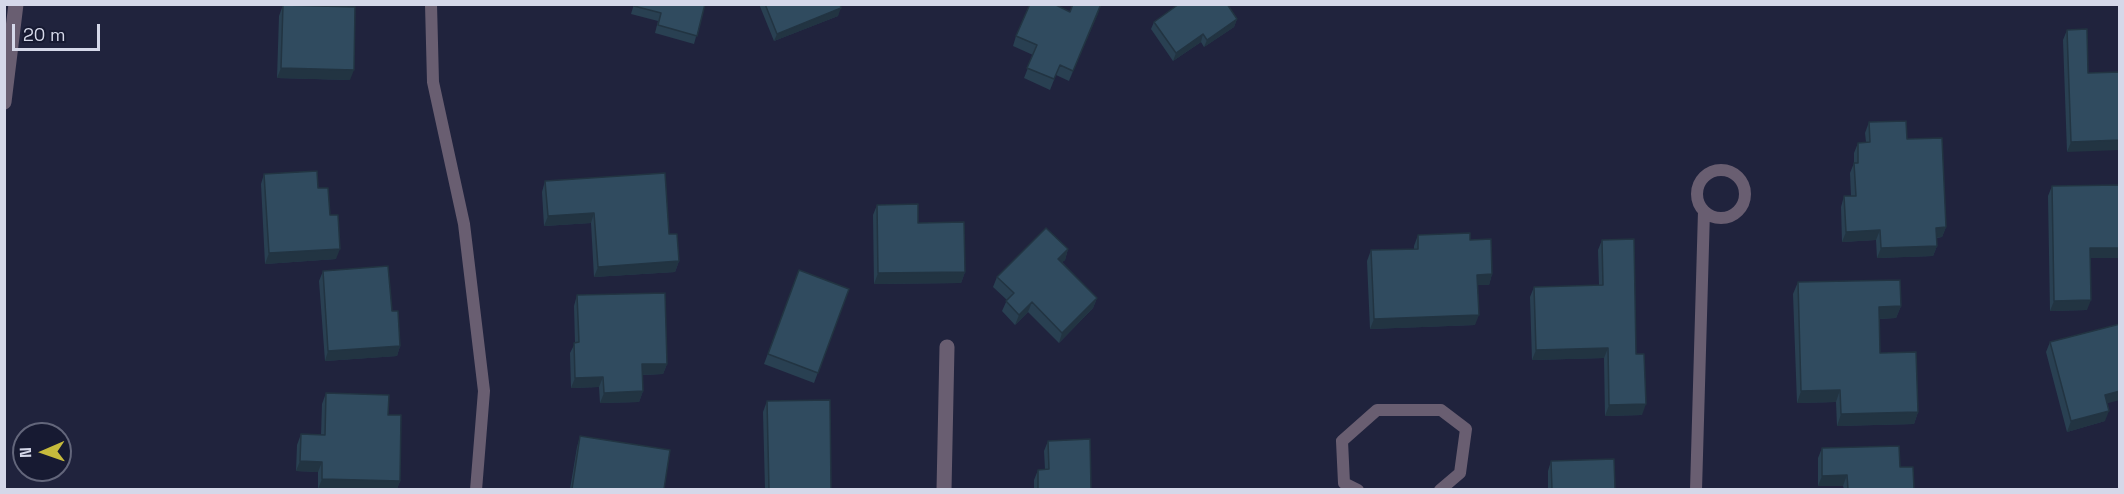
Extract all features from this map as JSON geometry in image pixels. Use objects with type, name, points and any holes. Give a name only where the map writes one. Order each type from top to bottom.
[{"type":"street","points":[[4,102],[16,4]]},
{"type":"street","points":[[944,489],[946,347]]},
{"type":"lane","points":[[431,4],[433,82],[464,224],[484,391],[476,489]]},
{"type":"lane","points":[[1696,489],[1704,212],[1697,194],[1704,177],[1712,172],[1721,169],[1738,176],[1745,193],[1744,203],[1739,211],[1722,218],[1713,217],[1704,212]]},
{"type":"lane","points":[[1358,489],[1344,483],[1342,441],[1377,410],[1441,410],[1466,429],[1460,473],[1440,489]]},
{"type":"building","points":[[634,4],[705,4],[697,36],[658,25],[661,13],[634,6]]},
{"type":"building","points":[[765,4],[840,4],[841,8],[777,34]]},
{"type":"building","points":[[1030,4],[1054,4],[1070,12],[1073,4],[1101,4],[1073,71],[1060,65],[1054,79],[1027,68],[1037,45],[1016,36]]},
{"type":"building","points":[[1179,4],[1227,4],[1237,19],[1207,40],[1203,34],[1176,53],[1154,22]]},
{"type":"building","points":[[283,5],[355,7],[354,70],[281,68]]},
{"type":"building","points":[[2087,29],[2088,73],[2120,72],[2120,140],[2071,142],[2067,30]]},
{"type":"building","points":[[1906,121],[1907,139],[1942,138],[1946,227],[1936,228],[1937,246],[1881,248],[1880,230],[1846,232],[1844,196],[1856,196],[1854,163],[1858,163],[1858,143],[1870,142],[1869,122]]},
{"type":"building","points":[[317,171],[318,188],[328,188],[330,215],[338,215],[340,249],[269,253],[264,174]]},
{"type":"building","points":[[665,173],[669,234],[677,234],[679,261],[598,267],[594,213],[548,216],[545,181]]},
{"type":"building","points":[[2120,185],[2120,248],[2090,248],[2091,300],[2054,301],[2052,186]]},
{"type":"building","points":[[918,204],[918,223],[964,222],[965,272],[878,273],[877,205]]},
{"type":"building","points":[[1046,228],[1068,249],[1058,259],[1097,298],[1062,333],[1032,302],[1019,315],[1006,301],[1014,293],[997,277]]},
{"type":"building","points":[[1470,233],[1470,240],[1491,239],[1492,274],[1477,275],[1479,315],[1374,319],[1371,250],[1418,249],[1418,235]]},
{"type":"building","points":[[1634,239],[1636,354],[1644,354],[1646,404],[1609,405],[1608,348],[1536,350],[1534,287],[1603,285],[1602,240]]},
{"type":"building","points":[[388,266],[392,311],[398,311],[400,346],[328,351],[323,271]]},
{"type":"building","points":[[799,270],[849,289],[818,373],[768,354]]},
{"type":"building","points":[[1900,280],[1901,306],[1879,307],[1880,353],[1916,352],[1918,412],[1841,414],[1840,390],[1801,391],[1798,282]]},
{"type":"building","points":[[665,293],[667,364],[642,364],[643,391],[604,393],[603,377],[575,378],[574,343],[579,342],[577,295]]},
{"type":"building","points":[[2120,324],[2120,391],[2105,395],[2109,411],[2071,421],[2050,342]]},
{"type":"building","points":[[326,393],[389,395],[388,415],[401,415],[400,481],[322,479],[322,462],[300,461],[301,434],[325,435]]},
{"type":"building","points":[[830,400],[831,489],[769,489],[767,401]]},
{"type":"building","points":[[580,436],[670,450],[664,489],[572,489]]},
{"type":"building","points":[[1090,439],[1091,489],[1038,489],[1038,470],[1049,469],[1048,441]]},
{"type":"building","points":[[1899,446],[1900,467],[1913,467],[1914,489],[1848,489],[1847,475],[1822,476],[1822,448]]},
{"type":"building","points":[[1614,459],[1615,489],[1552,489],[1551,461]]}]
